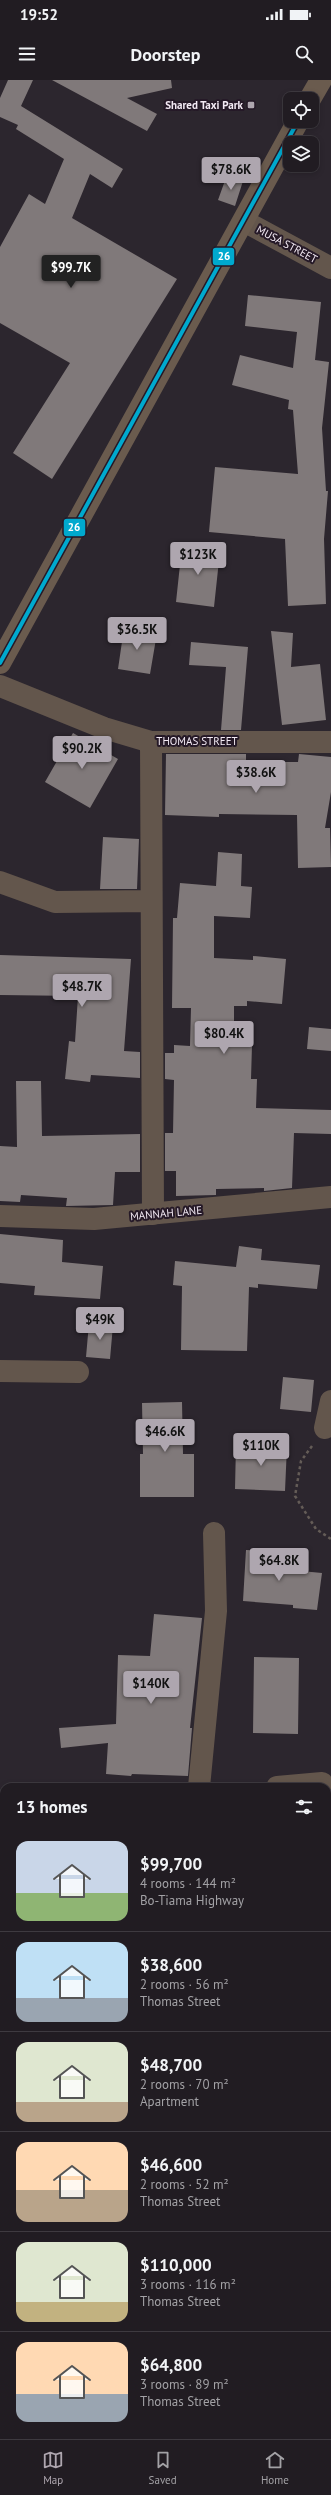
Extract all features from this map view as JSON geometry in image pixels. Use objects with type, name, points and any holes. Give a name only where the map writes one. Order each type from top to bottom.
[{"type":"highway","points":[[314,92],[321,80]]},
{"type":"highway","points":[[0,663],[294,128]]},
{"type":"street","name":"MUSA STREET","points":[[244,221],[331,268]]},
{"type":"street","name":"THOMAS STREET","points":[[0,686],[104,728],[151,742],[331,742]]},
{"type":"street","points":[[151,742],[150,901],[153,1214]]},
{"type":"street","points":[[0,882],[54,902],[150,901]]},
{"type":"street","name":"MANNAH LANE","points":[[0,1216],[94,1219],[331,1197]]},
{"type":"street","points":[[0,1371],[78,1372]]},
{"type":"street","points":[[325,1428],[331,1401]]},
{"type":"street","points":[[199,1783],[216,1611],[214,1533]]},
{"type":"path","points":[[325,1428],[301,1461],[295,1496],[316,1529],[331,1539]]},
{"type":"building","points":[[8,80],[33,80],[21,106],[123,169],[112,188],[90,174],[72,218],[177,279],[52,479],[13,453],[70,363],[0,323],[0,247],[29,194],[45,204],[64,159],[16,129],[18,125],[0,117],[0,98]]},
{"type":"building","points":[[52,80],[171,80],[172,88],[127,98],[157,114],[147,131]]},
{"type":"building","points":[[227,175],[243,181],[235,206],[218,200]]},
{"type":"building","points":[[248,295],[321,302],[315,360],[329,362],[322,428],[326,491],[328,491],[324,539],[326,604],[288,606],[285,539],[209,532],[215,467],[298,474],[293,410],[288,409],[289,400],[232,385],[240,355],[293,368],[297,332],[245,326]]},
{"type":"building","points":[[182,546],[220,551],[214,607],[176,602]]},
{"type":"building","points":[[124,628],[157,633],[150,674],[118,669]]},
{"type":"building","points":[[271,631],[293,633],[291,667],[320,664],[326,720],[282,725]]},
{"type":"building","points":[[191,642],[248,647],[241,730],[221,730],[226,667],[189,665]]},
{"type":"building","points":[[73,733],[118,759],[90,808],[45,782]]},
{"type":"building","points":[[166,754],[246,754],[246,762],[298,762],[299,754],[331,757],[331,792],[325,828],[330,828],[331,867],[298,868],[297,815],[219,814],[219,817],[165,815]]},
{"type":"building","points":[[103,837],[139,839],[137,889],[100,889]]},
{"type":"building","points":[[218,852],[242,854],[241,886],[252,887],[250,918],[214,916],[214,958],[253,960],[253,956],[286,959],[282,1004],[247,1001],[247,1006],[234,1006],[234,1044],[252,1045],[251,1079],[257,1079],[256,1108],[331,1110],[331,1134],[294,1133],[292,1188],[264,1191],[264,1188],[216,1189],[216,1195],[176,1196],[176,1171],[165,1171],[165,1133],[173,1133],[174,1080],[165,1079],[165,1053],[174,1053],[174,1045],[190,1046],[191,1008],[172,1008],[173,918],[177,918],[180,883],[216,886]]},
{"type":"building","points":[[0,955],[131,959],[124,1051],[140,1052],[140,1078],[91,1075],[90,1082],[65,1079],[69,1041],[75,1042],[78,996],[0,995]]},
{"type":"building","points":[[309,1027],[331,1029],[331,1051],[307,1049]]},
{"type":"building","points":[[16,1081],[41,1081],[42,1136],[140,1134],[140,1172],[115,1172],[113,1205],[66,1206],[67,1198],[21,1195],[20,1202],[0,1201],[0,1146],[17,1147]]},
{"type":"building","points":[[0,1234],[63,1240],[62,1262],[103,1266],[100,1299],[34,1295],[35,1286],[0,1283]]},
{"type":"building","points":[[239,1246],[262,1249],[261,1260],[320,1265],[317,1289],[258,1284],[258,1288],[249,1287],[247,1351],[181,1350],[182,1286],[173,1285],[175,1261],[236,1267]]},
{"type":"building","points":[[89,1323],[113,1325],[110,1359],[86,1357]]},
{"type":"building","points":[[283,1377],[314,1380],[311,1412],[280,1409]]},
{"type":"building","points":[[182,1402],[183,1454],[194,1454],[194,1497],[140,1497],[140,1454],[143,1454],[142,1403]]},
{"type":"building","points":[[236,1444],[287,1446],[285,1491],[235,1489]]},
{"type":"building","points":[[246,1550],[281,1552],[280,1569],[322,1573],[317,1610],[293,1608],[293,1605],[243,1601]]},
{"type":"building","points":[[154,1614],[202,1618],[190,1728],[192,1728],[188,1776],[132,1774],[131,1776],[106,1774],[108,1743],[61,1748],[59,1728],[116,1724],[118,1655],[150,1656]]},
{"type":"building","points":[[254,1657],[299,1658],[298,1734],[253,1733]]},
{"type":"transit line","name":"26","points":[[0,663],[294,128]]},
{"type":"place","name":"Shared Taxi Park","points":[[251,105]]}]
